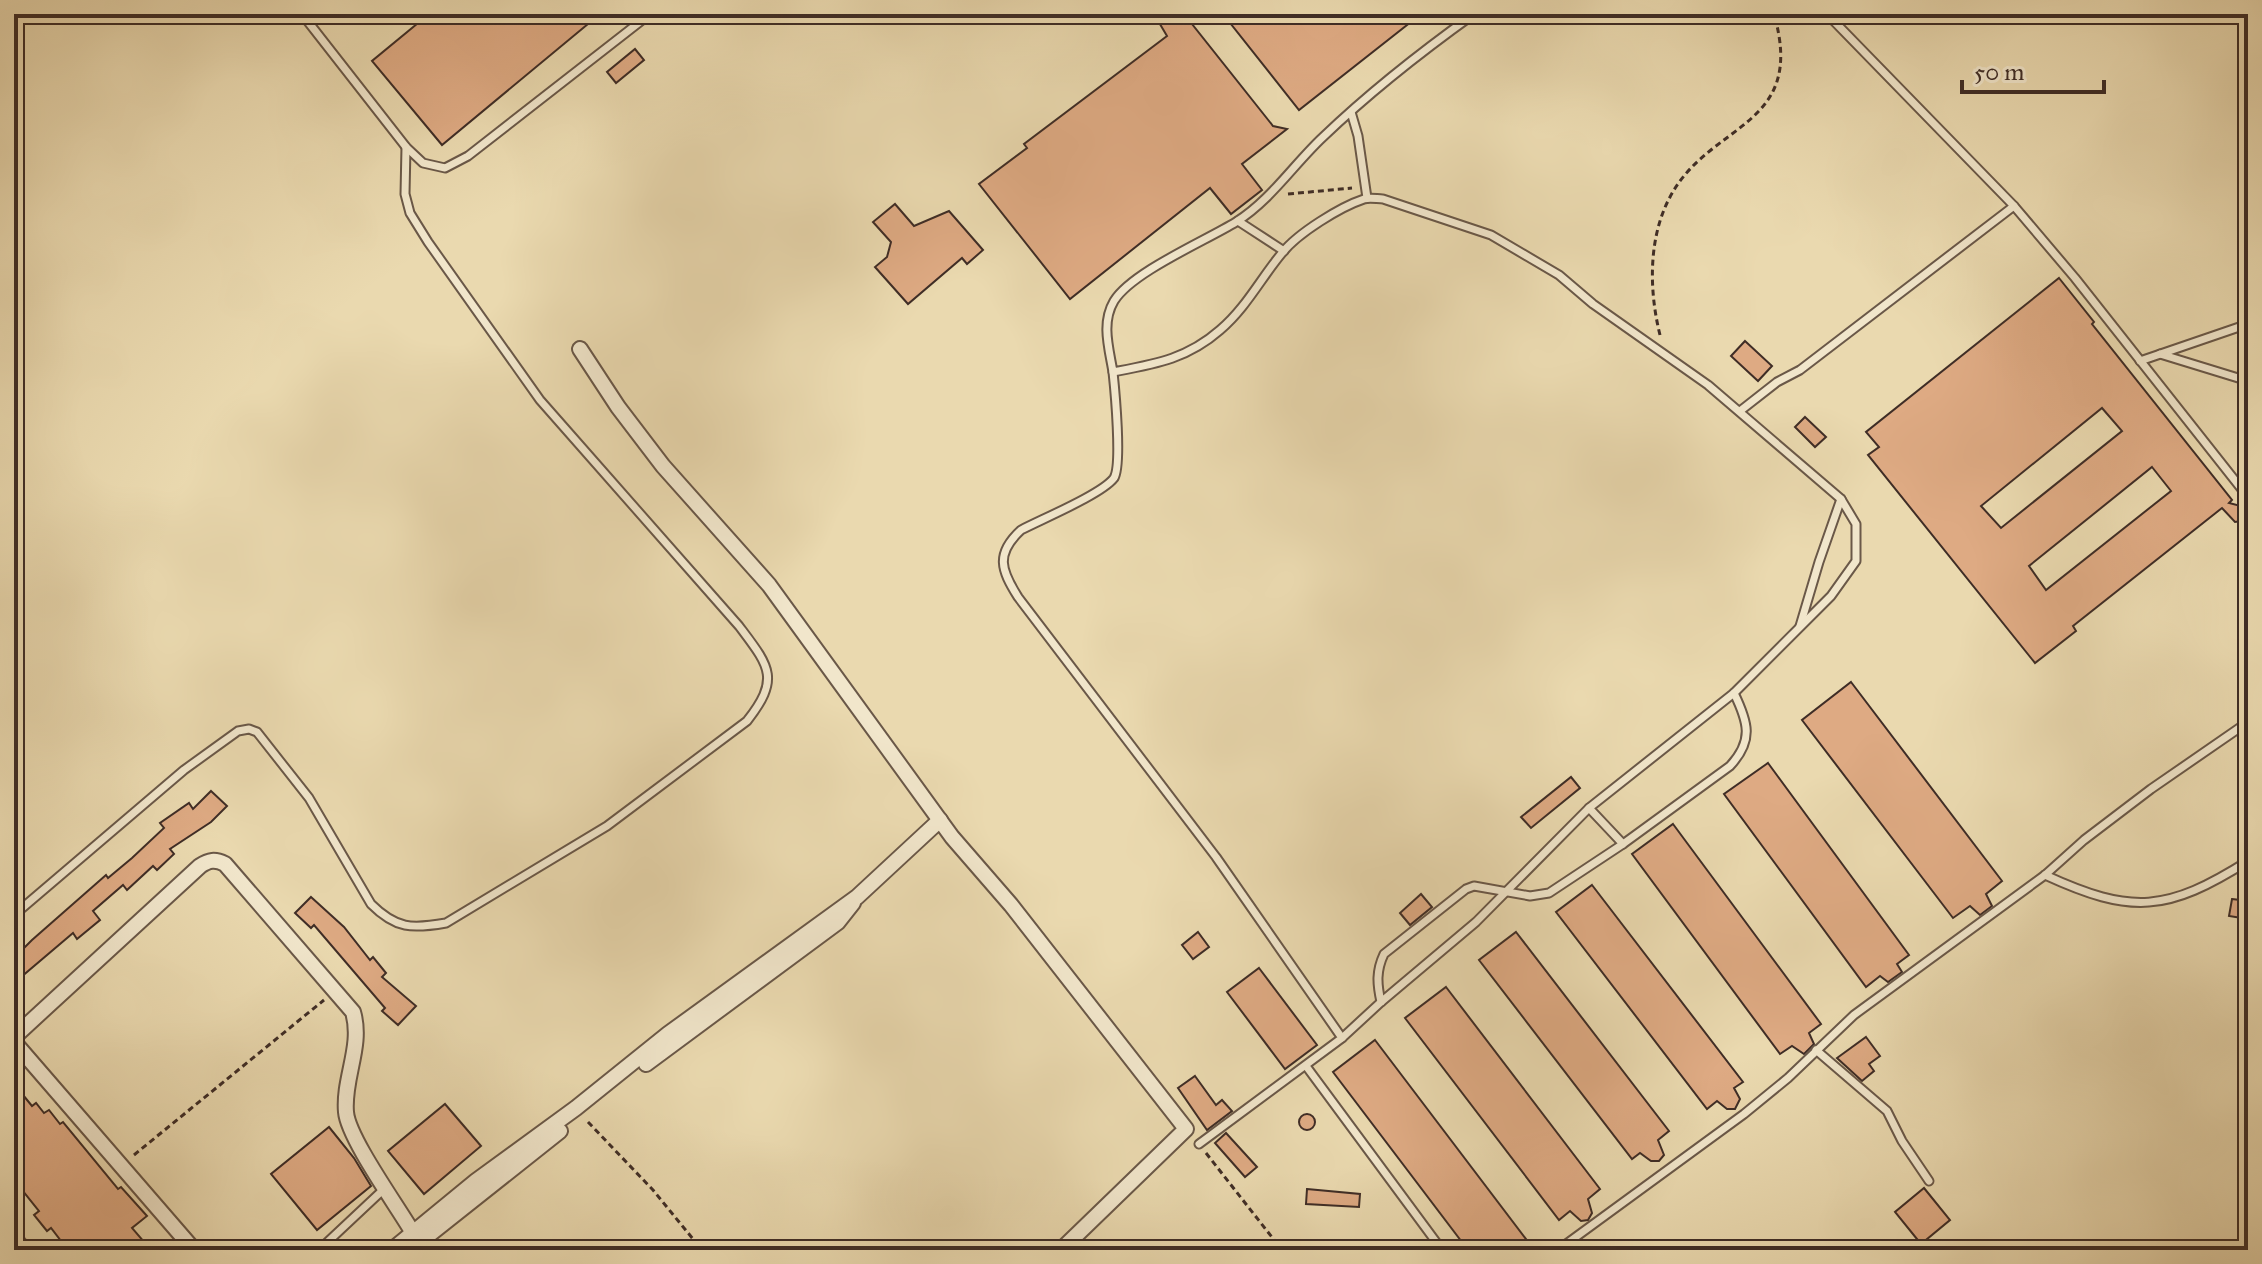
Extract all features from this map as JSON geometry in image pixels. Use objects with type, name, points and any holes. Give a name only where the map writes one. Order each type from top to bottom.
[{"type":"street","points":[[580,349],[618,407],[663,466],[769,585],[940,820],[1011,905],[1186,1129],[1061,1250]]},
{"type":"street","points":[[392,1250],[671,1038],[838,922],[857,897],[940,820]]},
{"type":"street","points":[[194,1250],[14,1040],[189,876],[209,861],[225,864],[353,1012],[356,1024],[346,1100],[348,1123],[413,1233]]},
{"type":"street","points":[[410,1250],[480,1186]]},
{"type":"street","points":[[14,1238],[24,1250]]},
{"type":"lane","points":[[302,14],[406,147],[423,163],[445,168],[468,156],[650,14]]},
{"type":"lane","points":[[1342,1038],[1216,857],[1018,597],[1005,576],[1003,561],[1006,547],[1021,530],[1103,488],[1114,477],[1119,450],[1106,329],[1108,315],[1124,289],[1167,260],[1238,221],[1268,195],[1321,138],[1417,54],[1474,14]]},
{"type":"lane","points":[[1827,14],[2014,206],[2248,497]]},
{"type":"lane","points":[[1351,112],[1358,136],[1367,198]]},
{"type":"lane","points":[[14,915],[184,770],[238,731],[249,729],[257,732],[309,798],[371,904],[385,917],[403,926],[446,923],[607,826],[747,721],[763,701],[769,680],[764,659],[739,626],[540,400],[428,242],[410,213],[405,194],[406,147]]},
{"type":"lane","points":[[1113,372],[1175,359],[1189,352],[1221,329],[1251,297],[1284,251],[1333,215],[1367,198],[1393,202],[1491,235],[1559,275],[1593,304],[1740,411],[1841,499],[1856,524],[1856,561],[1831,596],[1734,693],[1589,808],[1476,922],[1342,1038],[1199,1144]]},
{"type":"lane","points":[[1740,411],[1777,382],[1800,370],[2014,206]]},
{"type":"lane","points":[[1238,221],[1284,251]]},
{"type":"lane","points":[[2140,361],[2248,324]]},
{"type":"lane","points":[[2158,353],[2248,381]]},
{"type":"lane","points":[[1800,628],[1841,499]]},
{"type":"lane","points":[[1381,1002],[1377,981],[1384,954],[1466,889],[1474,886],[1530,896],[1549,893],[1730,766],[1741,754],[1747,726],[1734,693]]},
{"type":"lane","points":[[1558,1250],[1744,1114],[1788,1078],[1854,1015],[2045,875],[2084,840],[2151,789],[2248,723]]},
{"type":"lane","points":[[1589,808],[1623,844]]},
{"type":"lane","points":[[2045,875],[2084,894],[2116,901],[2148,903],[2176,899],[2218,880],[2248,861]]},
{"type":"lane","points":[[1816,1050],[1887,1111],[1902,1141],[1929,1181]]},
{"type":"lane","points":[[1306,1066],[1442,1250]]},
{"type":"lane","points":[[319,1250],[386,1188]]},
{"type":"path","points":[[1664,354],[1652,304],[1657,239],[1670,197],[1689,172],[1767,105],[1777,82],[1781,56],[1774,14]]},
{"type":"path","points":[[1268,195],[1364,187]]},
{"type":"path","points":[[122,1164],[336,990]]},
{"type":"path","points":[[578,1111],[653,1190],[702,1250]]},
{"type":"path","points":[[1199,1144],[1282,1250]]},
{"type":"building","points":[[429,14],[600,14],[442,145],[372,61]]},
{"type":"building","points":[[1154,14],[1184,14],[1273,126],[1287,129],[1242,164],[1262,190],[1231,214],[1210,188],[1070,299],[979,184],[1027,148],[1024,144],[1167,36]]},
{"type":"building","points":[[1223,14],[1421,14],[1299,110]]},
{"type":"building","points":[[635,49],[644,60],[616,83],[607,72]]},
{"type":"building","points":[[895,204],[914,226],[949,211],[983,250],[967,264],[962,258],[908,304],[875,267],[887,257],[891,242],[873,222]]},
{"type":"building","points":[[2059,278],[2232,500],[2229,503],[2241,506],[2244,514],[2241,521],[2235,522],[2222,508],[2073,626],[2076,631],[2035,663],[1868,455],[1879,447],[1866,432]],"holes":[[[2102,408],[2122,431],[2001,528],[1981,506]],[[2152,467],[2171,491],[2046,590],[2029,566]]]},
{"type":"building","points":[[1745,341],[1772,366],[1758,381],[1731,356]]},
{"type":"building","points":[[1805,417],[1826,437],[1815,447],[1795,427]]},
{"type":"building","points":[[1851,682],[2002,881],[1986,894],[1992,906],[1980,915],[1970,906],[1953,918],[1802,720]]},
{"type":"building","points":[[1768,763],[1909,955],[1897,964],[1902,972],[1888,982],[1880,976],[1866,987],[1724,794]]},
{"type":"building","points":[[1571,777],[1580,788],[1531,828],[1521,817]]},
{"type":"building","points":[[211,791],[227,806],[211,822],[170,849],[174,854],[157,870],[153,866],[127,890],[123,885],[93,911],[100,920],[77,939],[73,933],[14,983],[14,958],[32,940],[106,875],[108,878],[132,858],[164,828],[160,823],[189,803],[193,809]]},
{"type":"building","points":[[1673,824],[1821,1024],[1809,1033],[1814,1044],[1804,1054],[1792,1046],[1780,1054],[1632,854]]},
{"type":"building","points":[[1592,885],[1743,1082],[1734,1088],[1740,1099],[1735,1109],[1727,1109],[1717,1101],[1707,1109],[1556,912]]},
{"type":"building","points":[[1421,894],[1432,907],[1410,925],[1400,913]]},
{"type":"building","points":[[311,897],[344,927],[370,960],[373,957],[386,973],[382,977],[416,1006],[398,1025],[382,1011],[385,1008],[314,925],[311,928],[295,913]]},
{"type":"building","points":[[2232,899],[2248,901],[2248,919],[2229,916]]},
{"type":"building","points":[[1198,932],[1209,947],[1193,959],[1182,945]]},
{"type":"building","points":[[1516,932],[1669,1131],[1658,1140],[1664,1155],[1659,1161],[1651,1161],[1640,1153],[1632,1159],[1479,960]]},
{"type":"building","points":[[1259,968],[1317,1045],[1285,1069],[1227,992]]},
{"type":"building","points":[[1446,987],[1600,1189],[1588,1199],[1592,1213],[1588,1220],[1581,1221],[1570,1211],[1559,1220],[1405,1018]]},
{"type":"building","points":[[1866,1037],[1880,1056],[1869,1064],[1874,1071],[1862,1081],[1837,1058]]},
{"type":"building","points":[[1375,1040],[1529,1243],[1520,1250],[1468,1250],[1333,1072]]},
{"type":"building","points":[[1195,1076],[1216,1105],[1222,1100],[1232,1111],[1207,1130],[1178,1088]]},
{"type":"building","points":[[14,1084],[32,1106],[36,1103],[44,1113],[49,1110],[60,1124],[63,1122],[118,1189],[121,1187],[147,1216],[132,1228],[151,1250],[68,1250],[51,1228],[47,1231],[34,1215],[39,1211],[14,1180]]},
{"type":"building","points":[[445,1104],[481,1146],[424,1194],[388,1151]]},
{"type":"building","points":[[1304,1114],[1310,1114],[1315,1122],[1313,1128],[1304,1130],[1299,1125],[1299,1119]]},
{"type":"building","points":[[329,1127],[371,1186],[317,1230],[271,1174]]},
{"type":"building","points":[[1226,1133],[1257,1167],[1245,1177],[1215,1143]]},
{"type":"building","points":[[1924,1188],[1950,1220],[1921,1244],[1895,1212]]},
{"type":"building","points":[[1307,1189],[1360,1194],[1359,1207],[1306,1204]]}]
